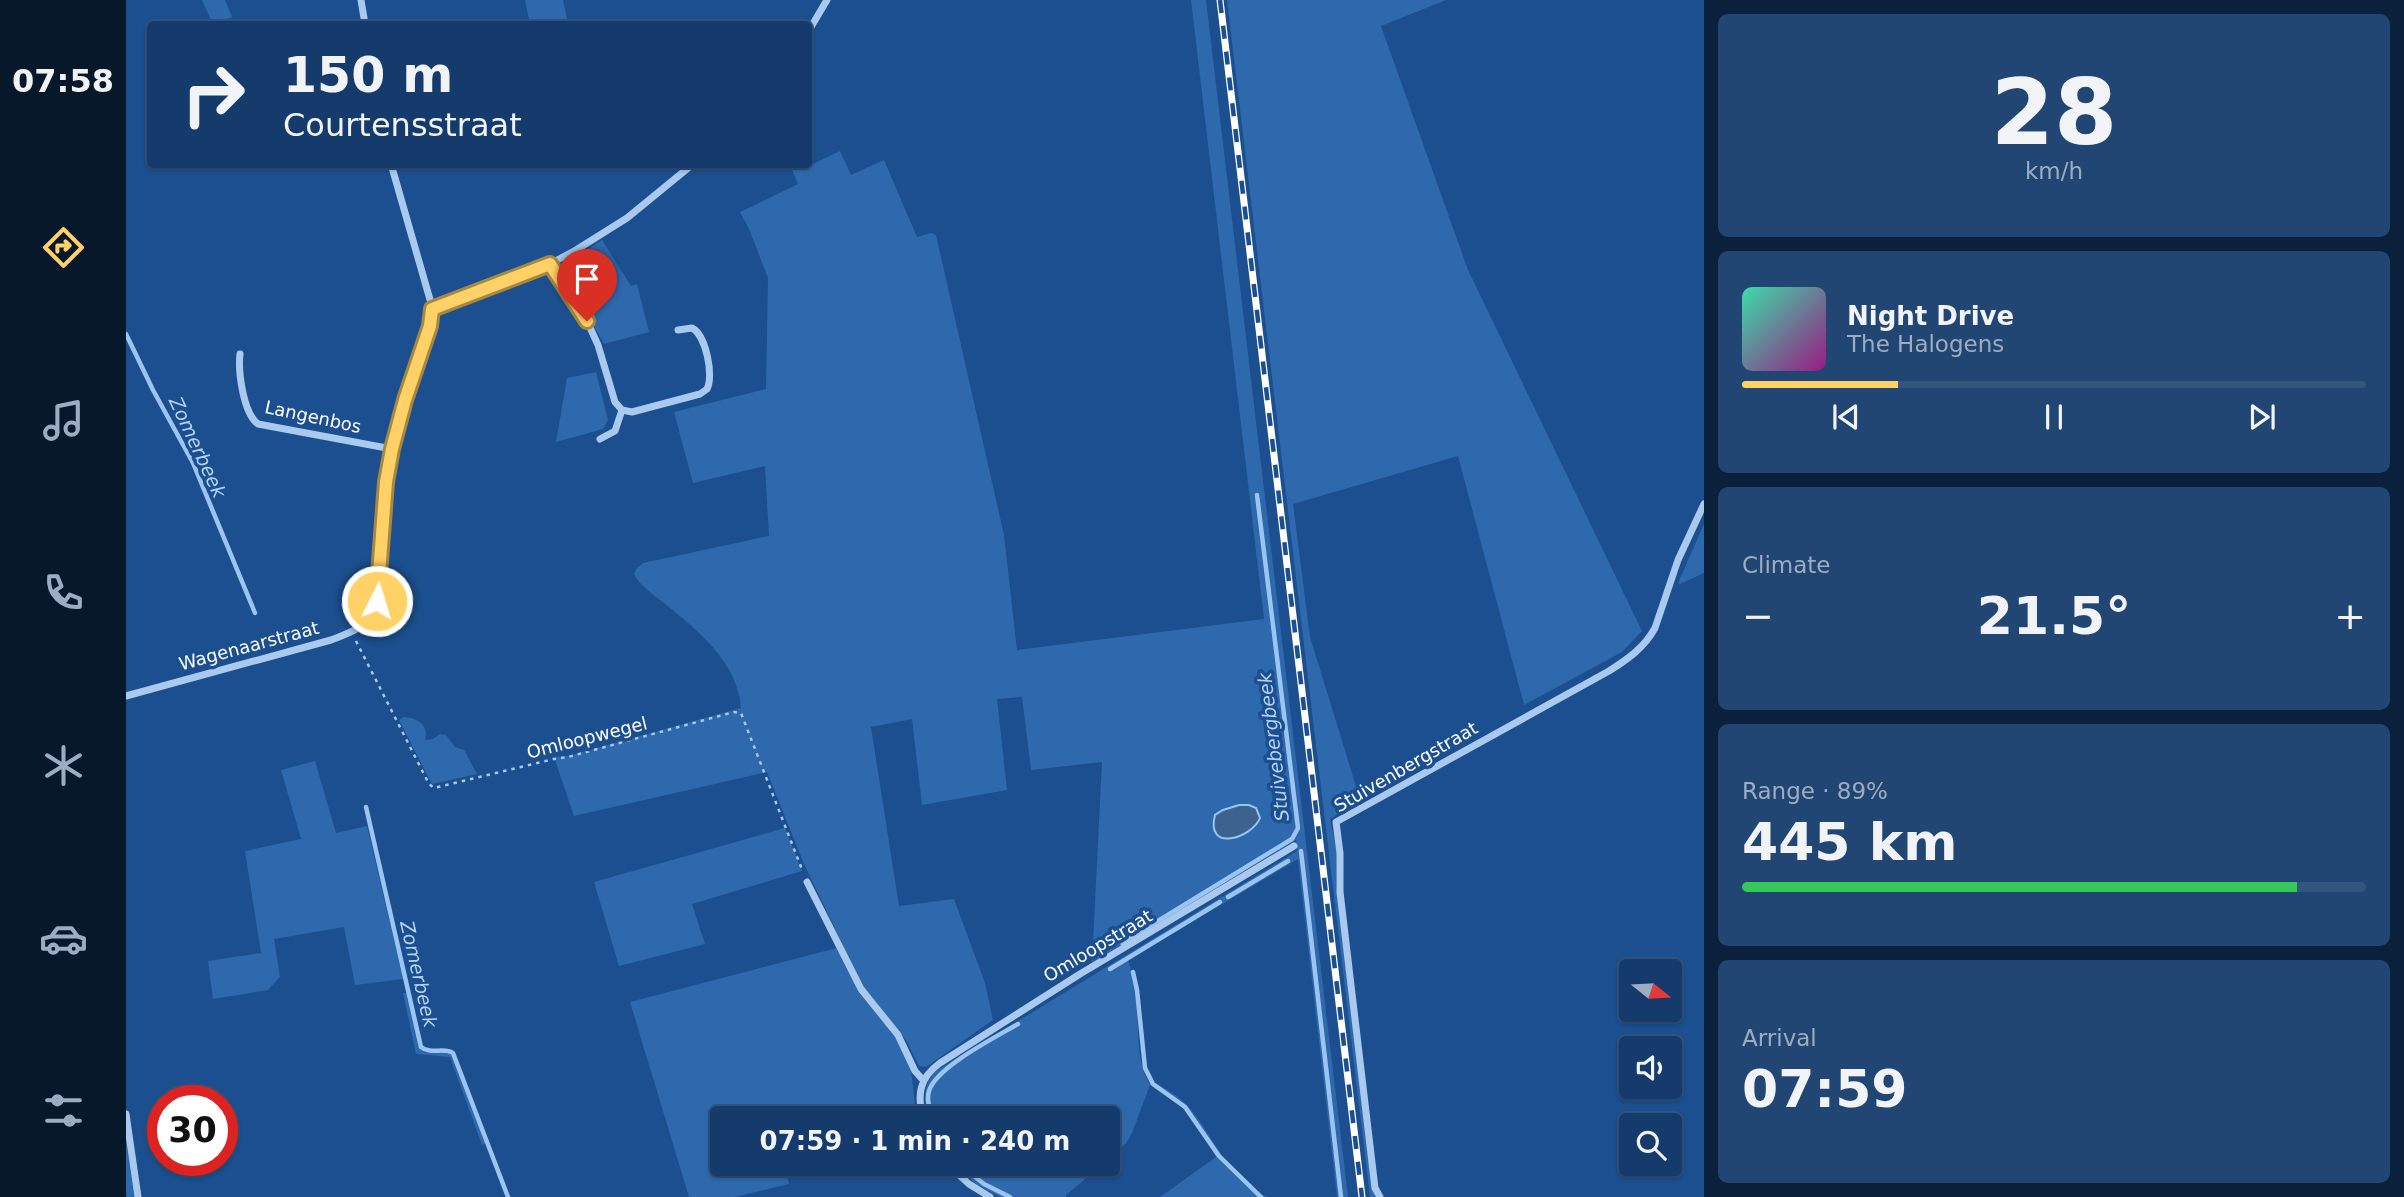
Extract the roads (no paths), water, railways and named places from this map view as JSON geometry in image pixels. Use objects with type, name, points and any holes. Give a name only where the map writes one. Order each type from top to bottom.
[{"type":"street","points":[[363,0],[365,21]]},
{"type":"street","points":[[812,25],[827,0]]},
{"type":"street","points":[[392,168],[432,309],[430,326],[392,449]]},
{"type":"street","points":[[432,309],[550,264],[627,218],[688,168]]},
{"type":"street","points":[[550,264],[594,335],[615,402],[622,410],[635,411],[700,394],[707,389],[711,375],[700,335],[692,328],[678,330]]},
{"type":"street","name":"Langenbos","points":[[240,354],[238,367],[248,411],[251,419],[258,424],[392,449]]},
{"type":"street","points":[[600,439],[615,431],[622,410]]},
{"type":"street","name":"Wagenaarstraat","points":[[126,696],[255,662],[352,632],[370,620],[377,601],[386,482],[392,449]]},
{"type":"street","name":"Stuivenbergstraat","points":[[1380,1197],[1375,1188],[1341,906],[1340,853],[1336,822],[1598,678],[1636,653],[1655,628],[1678,560],[1704,503]]},
{"type":"street","name":"Omloopstraat","points":[[923,1080],[932,1068],[947,1057],[1294,846]]},
{"type":"street","points":[[807,882],[861,989],[898,1035],[915,1071],[923,1080],[919,1094],[921,1106]]},
{"type":"street","points":[[126,1114],[138,1197]]},
{"type":"street","points":[[960,1176],[989,1197]]},
{"type":"waterway","name":"Zomerbeek","points":[[126,334],[193,463],[255,613]]},
{"type":"waterway","name":"Stuivebergbeek","points":[[1122,943],[1292,839],[1298,828],[1257,495]]},
{"type":"waterway","name":"Zomerbeek","points":[[366,807],[421,1047],[453,1053],[508,1197]]},
{"type":"waterway","points":[[1301,851],[1341,1197]]},
{"type":"waterway","points":[[1228,897],[1288,861]]},
{"type":"waterway","points":[[1110,969],[1220,902]]},
{"type":"waterway","name":"Stuivebergbeek","points":[[1133,972],[1145,1068],[1153,1084],[1185,1107],[1219,1156],[1261,1197]]},
{"type":"waterway","points":[[929,1106],[929,1091],[943,1072],[968,1053],[1018,1024]]},
{"type":"waterway","points":[[974,1176],[1010,1197]]},
{"type":"railway","points":[[1220,0],[1362,1197]]}]
